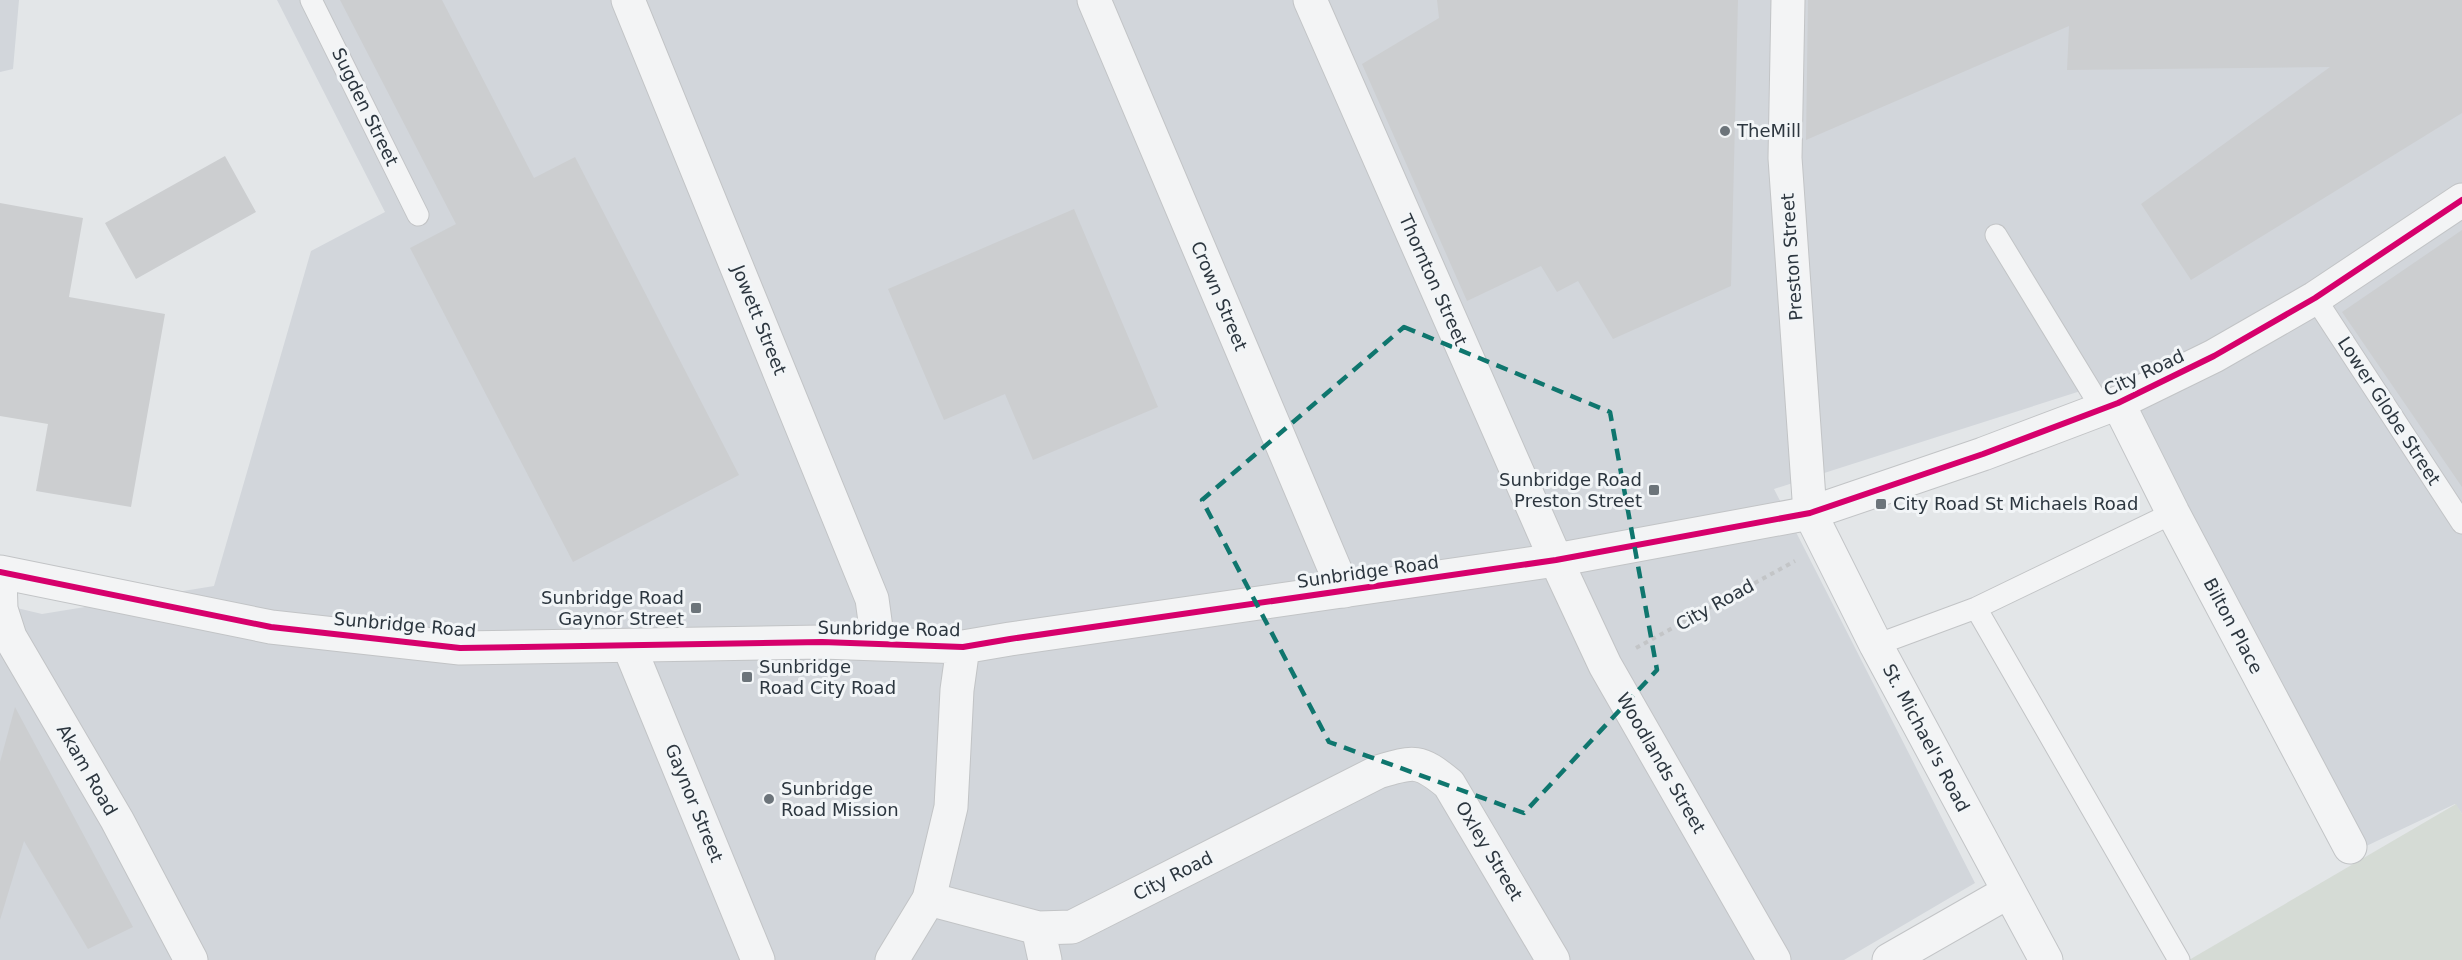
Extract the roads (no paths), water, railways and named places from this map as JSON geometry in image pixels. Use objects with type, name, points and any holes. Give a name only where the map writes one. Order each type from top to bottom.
[{"type":"street","name":"Jowett Street","points":[[628,0],[872,599],[878,643]]},
{"type":"street","name":"Crown Street","points":[[1094,0],[1344,591]]},
{"type":"street","name":"Thornton Street","points":[[1310,0],[1556,560]]},
{"type":"street","name":"Preston Street","points":[[1788,0],[1785,158],[1810,513]]},
{"type":"street","name":"City Road","points":[[1810,513],[1983,454],[2110,406],[2214,356],[2315,298],[2462,200]]},
{"type":"street","name":"Bilton Place","points":[[2110,406],[2173,513],[2350,847]]},
{"type":"street","name":"Sunbridge Road","points":[[0,574],[271,627],[460,648],[878,643],[963,647],[1556,560],[1810,513]]},
{"type":"street","name":"St. Michael's Road","points":[[1810,513],[1876,645],[2046,960]]},
{"type":"street","name":"Woodlands Street","points":[[1556,560],[1605,665],[1774,960]]},
{"type":"street","name":"Akam Road","points":[[0,574],[5,647],[117,820],[191,960]]},
{"type":"street","name":"Gaynor Street","points":[[629,646],[758,960]]},
{"type":"street","points":[[892,960],[928,899],[951,807],[957,690],[963,647]]},
{"type":"street","name":"City Road","points":[[928,899],[1038,928],[1072,927],[1378,772],[1407,764]]},
{"type":"street","name":"Oxley Street","points":[[1407,764],[1430,768],[1449,784],[1553,960]]},
{"type":"street","points":[[1894,959],[2008,892]]},
{"type":"street","points":[[1038,928],[1045,960]]},
{"type":"lane","name":"Sugden Street","points":[[311,0],[418,214]]},
{"type":"lane","points":[[1996,235],[2110,406]]},
{"type":"lane","name":"Lower Globe Street","points":[[2315,298],[2462,523]]},
{"type":"lane","points":[[1876,645],[1976,608],[2173,513]]},
{"type":"lane","points":[[1976,608],[2179,960]]},
{"type":"place","name":"TheMill","points":[[1725,131]]},
{"type":"place","name":"Sunbridge Road Preston Street","points":[[1654,490]]},
{"type":"place","name":"City Road St Michaels Road","points":[[1881,504]]},
{"type":"place","name":"Sunbridge Road Gaynor Street","points":[[696,608]]},
{"type":"place","name":"Sunbridge Road City Road","points":[[747,677]]},
{"type":"place","name":"Sunbridge Road Mission","points":[[769,799]]}]
